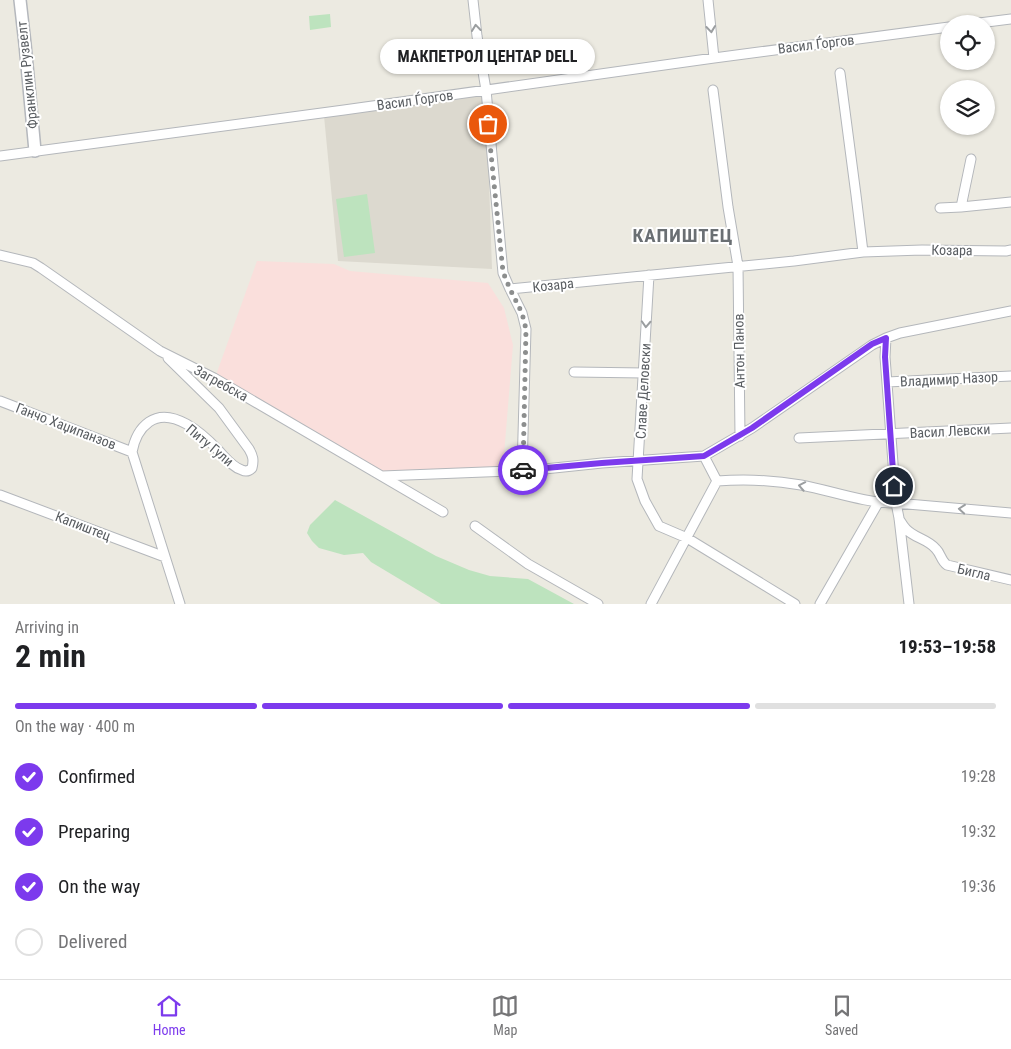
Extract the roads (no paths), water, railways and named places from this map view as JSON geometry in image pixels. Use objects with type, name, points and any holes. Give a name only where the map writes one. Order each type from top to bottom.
[{"type":"street","name":"Франклин Рузвелт","points":[[20,0],[35,151]]},
{"type":"street","points":[[473,0],[486,90],[503,272],[522,313],[526,329],[522,470]]},
{"type":"street","points":[[708,0],[714,58]]},
{"type":"street","points":[[995,21],[1011,19]]},
{"type":"street","name":"Васил Ѓоргов","points":[[0,156],[940,28]]},
{"type":"street","points":[[840,73],[862,252]]},
{"type":"street","points":[[713,90],[728,207],[738,266]]},
{"type":"street","points":[[961,207],[971,159]]},
{"type":"street","points":[[940,208],[1011,202]]},
{"type":"street","name":"Козара","points":[[510,289],[862,252],[1011,250]]},
{"type":"street","name":"Загребска","points":[[0,255],[42,268],[160,351],[214,378],[443,512]]},
{"type":"street","name":"Антон Панов","points":[[738,266],[740,436]]},
{"type":"street","name":"Славе Деловски","points":[[649,275],[637,479],[645,501],[659,526],[687,538],[795,604]]},
{"type":"street","points":[[382,476],[522,470],[704,456],[740,436],[872,344],[900,333],[1011,311]]},
{"type":"street","points":[[886,338],[885,357],[896,503],[909,604]]},
{"type":"street","name":"Питу Гули","points":[[132,452],[134,442],[147,423],[164,417],[185,423],[202,434],[235,466],[242,470],[248,471],[252,468],[254,462],[252,455],[234,427],[219,408],[160,351]]},
{"type":"street","points":[[574,372],[644,373]]},
{"type":"street","name":"Владимир Назор","points":[[887,382],[1011,376]]},
{"type":"street","name":"Ганчо Хаџипанзов","points":[[0,401],[132,452]]},
{"type":"street","name":"Васил Левски","points":[[799,438],[1011,428]]},
{"type":"street","points":[[132,452],[180,604]]},
{"type":"street","points":[[704,456],[717,481]]},
{"type":"street","points":[[717,481],[766,480],[801,485],[878,503],[1011,513]]},
{"type":"street","points":[[651,604],[717,481]]},
{"type":"street","name":"Капиштец","points":[[0,495],[165,557]]},
{"type":"street","points":[[820,604],[878,503]]},
{"type":"street","name":"Бигла","points":[[898,518],[906,529],[931,544],[946,565],[1011,580]]},
{"type":"street","points":[[475,526],[528,564],[598,604]]},
{"type":"place","name":"МАКПЕТРОЛ ЦЕНТАР DELL","points":[[488,124]]},
{"type":"district","name":"КАПИШТЕЦ","points":[[683,235]]}]
